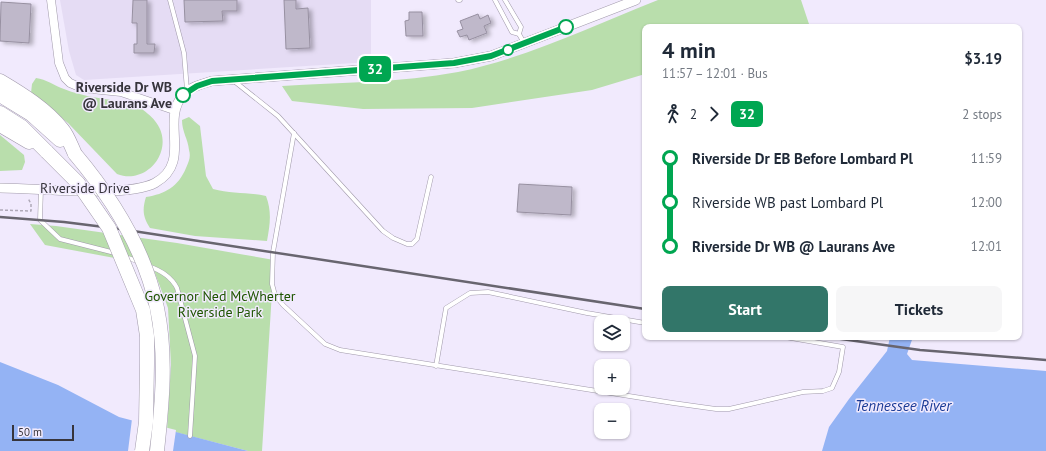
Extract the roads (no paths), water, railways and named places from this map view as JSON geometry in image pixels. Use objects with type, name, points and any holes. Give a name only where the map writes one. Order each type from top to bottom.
[{"type":"highway","points":[[0,81],[51,117],[63,130],[75,154]]},
{"type":"highway","points":[[0,96],[31,114],[75,154],[94,176],[122,216],[146,267],[157,309],[163,364],[156,451]]},
{"type":"highway","points":[[0,113],[22,127],[78,183],[108,228],[143,310],[147,336],[147,364],[146,422],[142,451]]},
{"type":"highway","points":[[0,125],[47,152]]},
{"type":"street","points":[[51,0],[59,63],[65,78],[70,83],[82,88],[120,92],[174,110],[183,95],[197,86],[212,81],[454,63],[491,56],[636,0]]},
{"type":"street","name":"Riverside Drive","points":[[0,188],[119,191],[155,183],[167,173],[175,157],[174,110]]},
{"type":"lane","points":[[170,0],[184,53],[187,92]]},
{"type":"lane","points":[[496,0],[512,32],[519,34],[524,43]]},
{"type":"lane","points":[[506,0],[521,28],[519,34]]},
{"type":"lane","points":[[233,80],[249,95],[278,116],[383,231],[407,244],[412,244],[417,240],[430,177]]},
{"type":"lane","points":[[294,133],[273,252],[272,284],[275,295],[283,306],[325,344],[340,350],[436,366],[716,409],[729,409],[803,392],[823,391],[832,388],[839,372],[843,347],[802,340]]},
{"type":"lane","points":[[41,189],[40,220],[60,239],[107,250],[159,270],[173,279],[177,288],[195,356],[190,436]]},
{"type":"lane","points":[[436,366],[446,308],[470,293],[488,292],[587,313],[642,322]]},
{"type":"water","name":"Tennessee River","points":[[889,340],[912,340],[907,354],[912,360],[1046,371],[1046,451],[822,451],[829,427],[887,351]]},
{"type":"water","points":[[0,362],[58,385],[119,417],[248,451],[0,451]]},
{"type":"railway","points":[[0,217],[64,222],[120,229],[642,309]]},
{"type":"railway","points":[[848,340],[920,350],[1046,360]]},
{"type":"place","name":"Riverside Dr WB @ Laurans Ave","points":[[183,95]]},
{"type":"park label","name":"Governor Ned McWherter Riverside Park","points":[[220,304]]}]
